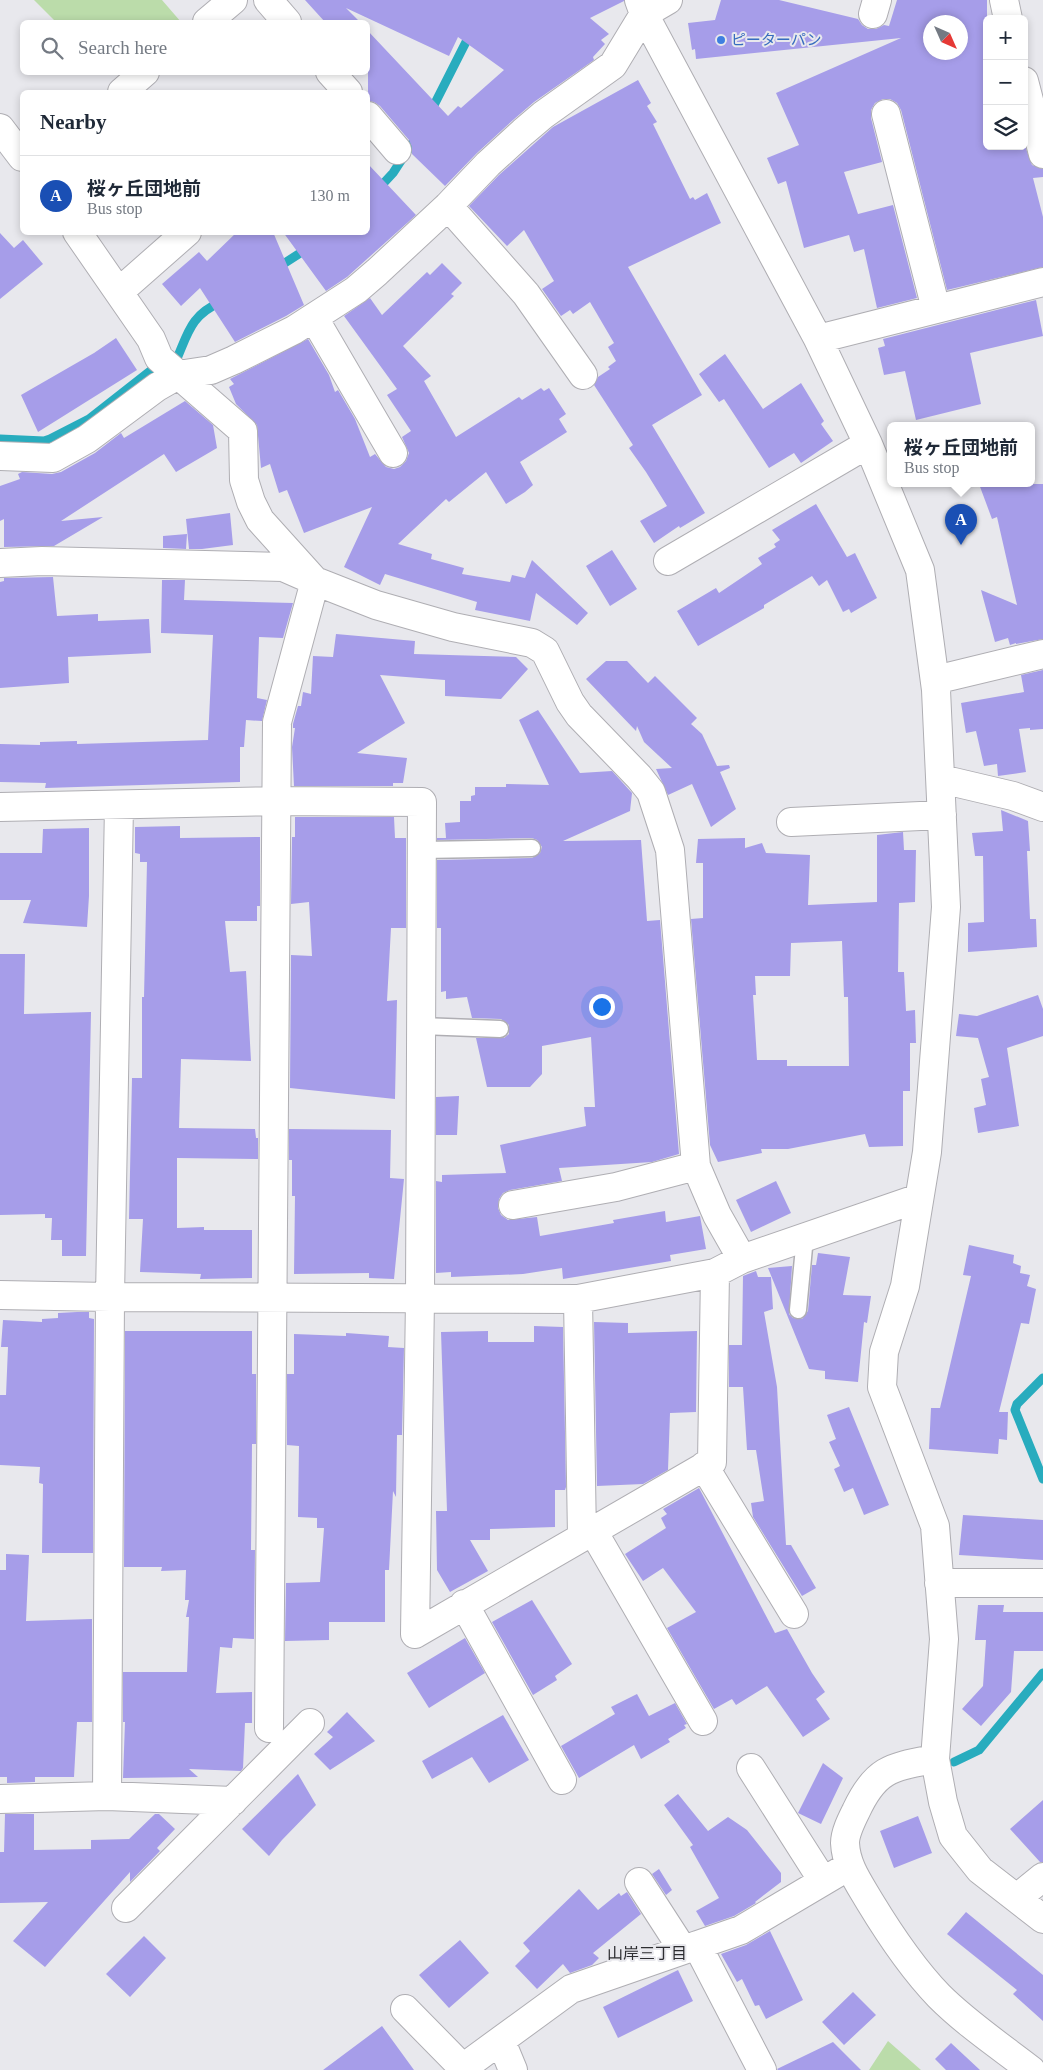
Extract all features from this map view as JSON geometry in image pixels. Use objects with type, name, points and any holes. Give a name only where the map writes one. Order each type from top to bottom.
[{"type":"street","points":[[209,20],[233,0]]},
{"type":"street","points":[[268,0],[285,20]]},
{"type":"street","points":[[0,456],[54,458],[87,439],[157,387],[178,375],[212,370],[294,330],[356,290],[378,272],[448,206],[488,164],[543,115],[613,65],[642,7],[668,0]]},
{"type":"street","points":[[1004,0],[1007,15]]},
{"type":"street","points":[[642,7],[818,339],[868,444],[920,570],[935,680],[946,907],[927,1152],[905,1286],[884,1352],[882,1387],[935,1526],[944,1639],[935,1759],[953,1836],[980,1870],[1043,1919]]},
{"type":"street","points":[[124,90],[142,75]]},
{"type":"street","points":[[333,75],[346,90]]},
{"type":"street","points":[[1028,96],[1043,154]]},
{"type":"street","points":[[886,114],[936,309]]},
{"type":"street","points":[[370,118],[397,150]]},
{"type":"street","points":[[0,128],[20,154]]},
{"type":"street","points":[[448,206],[526,294],[582,376]]},
{"type":"street","points":[[79,235],[120,291],[151,339],[159,358],[243,431],[244,480],[251,502],[260,520],[315,581]]},
{"type":"street","points":[[120,291],[184,235]]},
{"type":"street","points":[[818,339],[1043,282]]},
{"type":"street","points":[[314,318],[393,453]]},
{"type":"street","points":[[668,561],[868,444]]},
{"type":"street","points":[[0,563],[42,561],[282,567],[376,605],[453,627],[532,643],[545,652],[570,702],[579,715],[640,777],[651,792],[670,850],[696,1166],[717,1215],[742,1259]]},
{"type":"street","points":[[269,1728],[277,722],[315,581]]},
{"type":"street","points":[[935,680],[1043,654]]},
{"type":"street","points":[[941,779],[1013,796],[1043,807]]},
{"type":"street","points":[[0,806],[276,801],[422,802],[420,1299],[414,1634],[712,1462],[715,1273]]},
{"type":"street","points":[[107,1796],[110,1297],[119,804]]},
{"type":"street","points":[[791,822],[942,815]]},
{"type":"street","points":[[513,1205],[616,1187],[696,1166]]},
{"type":"street","points":[[0,1295],[578,1299],[715,1273],[742,1259],[919,1198]]},
{"type":"street","points":[[578,1299],[587,1534],[703,1721]]},
{"type":"street","points":[[704,1466],[794,1614]]},
{"type":"street","points":[[939,1583],[1043,1583]]},
{"type":"street","points":[[464,1604],[562,1780]]},
{"type":"street","points":[[126,1908],[310,1723]]},
{"type":"street","points":[[935,1759],[896,1766],[878,1776],[865,1794],[851,1822],[845,1841],[849,1866],[891,1936],[939,1996],[968,2022],[1031,2070]]},
{"type":"street","points":[[751,1768],[823,1880]]},
{"type":"street","points":[[0,1799],[107,1796],[233,1800]]},
{"type":"street","points":[[405,2010],[462,2069],[571,1989],[741,1930],[849,1866]]},
{"type":"street","points":[[1017,1898],[1043,1877]]},
{"type":"street","points":[[639,1882],[690,1948],[762,2070]]},
{"type":"street","points":[[501,2041],[513,2070]]},
{"type":"lane","points":[[422,850],[532,848]]},
{"type":"lane","points":[[421,1026],[500,1029]]},
{"type":"lane","points":[[798,1310],[805,1237]]},
{"type":"green space","points":[[34,0],[162,0],[179,20],[54,20]]},
{"type":"green space","points":[[888,2041],[921,2070],[869,2070]]},
{"type":"building","points":[[305,0],[624,0],[590,18],[609,34],[601,40],[605,44],[593,57],[594,60],[534,102],[477,153],[445,186],[412,154],[409,140],[380,106],[370,101],[368,75],[370,75],[370,33],[448,116],[458,106],[461,108],[504,70],[458,37],[449,56],[346,8],[358,20],[323,20]]},
{"type":"building","points":[[721,0],[779,0],[858,19],[868,29],[876,29],[884,25],[889,26],[897,0],[987,0],[987,15],[983,15],[983,150],[1026,150],[1032,165],[1043,169],[1043,177],[1033,178],[1043,217],[1043,267],[947,290],[901,110],[897,103],[890,99],[883,99],[875,103],[871,110],[871,118],[882,162],[844,172],[858,214],[893,205],[917,298],[877,308],[864,249],[854,252],[849,235],[804,248],[786,181],[778,184],[767,158],[799,145],[776,93],[901,38],[696,59],[695,49],[692,50],[688,23],[715,20]]},
{"type":"building","points":[[638,80],[651,103],[647,106],[657,122],[653,124],[690,199],[693,197],[695,200],[707,193],[721,223],[628,267],[702,395],[652,425],[705,513],[680,528],[679,526],[654,543],[640,521],[667,506],[629,448],[633,445],[594,385],[598,377],[610,369],[608,367],[616,361],[608,347],[614,343],[590,302],[573,314],[570,310],[561,316],[542,289],[554,281],[524,230],[507,246],[469,206],[499,175],[553,127]]},
{"type":"building","points":[[370,166],[416,215],[347,277],[326,291],[285,235],[370,235]]},
{"type":"building","points":[[0,233],[14,248],[23,240],[43,264],[0,299]]},
{"type":"building","points":[[234,235],[274,235],[304,305],[235,342],[200,288],[181,306],[162,284],[199,252],[207,261]]},
{"type":"building","points":[[442,263],[462,283],[451,294],[454,296],[403,346],[431,376],[424,381],[456,437],[519,397],[522,400],[541,388],[544,391],[549,388],[566,414],[559,419],[567,432],[520,462],[533,485],[525,492],[506,504],[486,472],[449,502],[446,499],[398,544],[432,554],[431,559],[464,568],[462,574],[510,582],[512,575],[525,578],[532,560],[588,613],[577,625],[536,593],[530,621],[475,610],[477,602],[385,574],[380,585],[344,567],[372,507],[304,533],[287,490],[279,493],[270,464],[261,468],[257,425],[236,404],[229,387],[234,384],[230,379],[308,339],[329,375],[335,392],[338,390],[355,419],[370,457],[375,454],[386,467],[394,469],[400,467],[406,461],[409,453],[402,437],[411,431],[387,395],[397,389],[344,316],[370,298],[382,315],[427,272],[430,275]]},
{"type":"building","points":[[1036,300],[1043,336],[970,353],[981,404],[916,420],[905,371],[884,375],[878,348],[885,346],[883,339]]},
{"type":"building","points":[[116,338],[137,370],[38,432],[21,395],[94,353]]},
{"type":"building","points":[[725,354],[763,409],[801,383],[824,421],[821,424],[833,441],[801,463],[794,453],[769,468],[724,399],[719,402],[699,374]]},
{"type":"building","points":[[185,401],[213,425],[217,448],[176,472],[164,454],[61,521],[103,517],[54,546],[4,547],[4,519],[0,521],[0,486],[20,479],[18,474],[22,472],[52,474],[61,472],[95,453],[121,433],[124,438]]},
{"type":"building","points":[[1035,484],[1043,484],[1043,639],[1010,645],[1008,638],[995,642],[981,590],[1017,605],[997,517],[992,519],[980,487],[1035,487]]},
{"type":"building","points":[[816,504],[847,557],[855,553],[877,598],[851,613],[849,609],[843,612],[827,580],[819,586],[812,576],[764,605],[764,608],[698,646],[677,611],[716,588],[719,593],[762,564],[758,558],[776,547],[774,544],[780,540],[772,530]]},
{"type":"building","points":[[230,513],[233,545],[189,549],[186,519]]},
{"type":"building","points":[[187,534],[186,549],[163,548],[163,536]]},
{"type":"building","points":[[612,550],[637,589],[610,606],[586,566]]},
{"type":"building","points":[[53,577],[57,616],[98,614],[98,621],[149,619],[151,653],[68,657],[69,683],[0,688],[0,582],[4,581],[4,578]]},
{"type":"building","points":[[162,580],[185,580],[184,600],[293,603],[283,638],[259,637],[257,698],[267,700],[262,721],[246,720],[244,747],[240,747],[240,782],[45,788],[46,783],[0,782],[0,744],[40,745],[40,742],[77,741],[77,744],[208,740],[213,635],[161,633]]},
{"type":"building","points":[[336,634],[415,641],[414,654],[516,657],[528,669],[501,699],[445,696],[445,680],[380,675],[405,723],[357,753],[407,758],[403,783],[393,783],[393,786],[294,786],[292,747],[295,728],[293,728],[293,724],[298,706],[301,706],[303,692],[311,694],[313,656],[333,657]]},
{"type":"building","points":[[606,661],[627,661],[648,683],[655,676],[697,718],[691,724],[702,734],[717,766],[729,765],[730,768],[720,772],[736,809],[711,827],[692,784],[668,795],[656,769],[672,768],[644,742],[637,726],[636,731],[586,679]]},
{"type":"building","points":[[1043,670],[1043,729],[1019,729],[1026,772],[998,776],[997,764],[984,766],[976,731],[966,733],[961,703],[1024,692],[1021,675]]},
{"type":"building","points":[[538,710],[580,773],[612,771],[632,793],[630,811],[563,841],[641,840],[647,921],[660,920],[679,1154],[652,1162],[559,1168],[562,1181],[510,1190],[503,1193],[499,1199],[498,1208],[501,1215],[508,1220],[537,1217],[540,1236],[614,1223],[613,1220],[665,1211],[666,1222],[700,1216],[706,1249],[670,1255],[671,1261],[563,1279],[562,1268],[523,1274],[451,1277],[451,1272],[436,1273],[436,1181],[442,1182],[442,1175],[506,1173],[500,1145],[586,1126],[584,1107],[595,1107],[591,1037],[542,1046],[542,1074],[530,1087],[487,1087],[476,1038],[504,1038],[509,1034],[509,1025],[501,1019],[472,1018],[467,997],[446,999],[446,991],[441,992],[441,928],[437,928],[437,860],[532,858],[540,853],[542,847],[537,840],[532,838],[437,840],[437,838],[446,838],[445,823],[460,822],[460,801],[471,801],[471,796],[475,795],[475,787],[506,787],[506,784],[549,785],[519,720]]},
{"type":"building","points":[[1001,810],[1028,821],[1030,851],[1027,851],[1030,919],[1036,919],[1037,947],[968,952],[968,923],[984,922],[983,856],[975,856],[972,833],[1003,831]]},
{"type":"building","points":[[295,817],[394,817],[395,838],[406,838],[406,928],[391,928],[387,1001],[397,1000],[395,1099],[290,1088],[291,955],[312,956],[309,902],[291,904],[292,837],[295,837]]},
{"type":"building","points":[[180,826],[180,838],[260,837],[260,906],[257,906],[257,921],[225,921],[230,972],[246,971],[251,1061],[181,1059],[179,1128],[255,1129],[256,1138],[258,1138],[258,1159],[177,1158],[177,1228],[204,1227],[204,1230],[252,1230],[252,1278],[200,1279],[201,1274],[140,1272],[143,1219],[129,1219],[132,1078],[142,1078],[142,997],[144,997],[147,862],[140,862],[140,854],[135,853],[135,827]]},
{"type":"building","points":[[89,828],[87,927],[23,923],[31,900],[0,900],[0,853],[42,853],[43,829]]},
{"type":"building","points":[[903,832],[904,850],[916,850],[915,902],[899,903],[898,972],[904,972],[906,1011],[915,1010],[916,1043],[910,1043],[910,1091],[903,1091],[903,1146],[869,1147],[865,1134],[788,1149],[761,1149],[762,1153],[718,1162],[710,1145],[691,919],[703,918],[703,863],[696,863],[698,839],[745,838],[745,848],[762,843],[766,853],[810,855],[808,905],[877,902],[877,835]],"holes":[[[842,941],[844,997],[848,997],[849,1066],[787,1066],[787,1060],[757,1060],[753,995],[756,995],[755,976],[790,976],[791,943]]]},
{"type":"building","points":[[0,954],[25,954],[24,1014],[91,1012],[86,1256],[62,1256],[62,1240],[51,1240],[52,1218],[45,1218],[45,1214],[0,1215]]},
{"type":"building","points":[[1038,995],[1043,1009],[1043,1036],[1007,1048],[1019,1126],[978,1133],[974,1108],[986,1105],[981,1079],[989,1077],[978,1038],[956,1036],[959,1014],[977,1016]]},
{"type":"building","points":[[459,1096],[457,1135],[436,1135],[436,1097]]},
{"type":"building","points":[[289,1129],[391,1130],[390,1178],[404,1179],[394,1279],[369,1278],[369,1273],[294,1274],[295,1196],[292,1196],[292,1160],[289,1160]]},
{"type":"building","points":[[776,1181],[791,1213],[751,1232],[736,1200]]},
{"type":"building","points":[[969,1245],[1014,1255],[1013,1263],[1021,1266],[1020,1273],[1030,1275],[1027,1286],[1036,1289],[1029,1324],[1021,1323],[999,1412],[1008,1412],[1007,1440],[999,1439],[998,1454],[929,1449],[931,1408],[940,1408],[971,1276],[963,1275]]},
{"type":"building","points":[[818,1253],[850,1257],[843,1295],[871,1296],[867,1323],[864,1322],[858,1382],[825,1379],[825,1371],[809,1369],[768,1268],[792,1266],[789,1314],[793,1318],[802,1319],[808,1311],[812,1265],[816,1265]]},
{"type":"building","points":[[756,1271],[758,1277],[771,1277],[773,1309],[764,1312],[777,1387],[786,1545],[791,1545],[816,1588],[802,1596],[753,1517],[751,1503],[764,1501],[756,1450],[747,1450],[743,1387],[729,1387],[729,1345],[742,1345],[743,1276]]},
{"type":"building","points":[[89,1312],[89,1318],[94,1319],[93,1553],[42,1553],[43,1484],[39,1483],[40,1467],[0,1465],[0,1395],[6,1395],[8,1347],[1,1347],[3,1320],[42,1322],[42,1319],[58,1318],[58,1313]]},
{"type":"building","points":[[594,1322],[628,1323],[628,1333],[697,1331],[696,1412],[670,1413],[668,1470],[643,1484],[597,1486]]},
{"type":"building","points":[[534,1326],[563,1327],[566,1487],[565,1490],[555,1490],[555,1527],[490,1529],[490,1540],[470,1540],[488,1571],[450,1592],[437,1570],[436,1511],[447,1511],[441,1332],[488,1331],[488,1342],[534,1342]]},
{"type":"building","points":[[125,1331],[252,1331],[252,1374],[256,1374],[256,1444],[252,1444],[251,1550],[255,1550],[254,1639],[233,1638],[232,1648],[220,1647],[216,1693],[252,1692],[252,1723],[245,1723],[243,1768],[241,1771],[189,1769],[198,1777],[123,1778],[125,1722],[123,1722],[123,1672],[187,1672],[189,1617],[186,1617],[189,1600],[185,1600],[186,1570],[161,1571],[162,1567],[124,1567]]},
{"type":"building","points":[[346,1333],[389,1336],[388,1347],[404,1348],[402,1435],[397,1435],[396,1497],[393,1491],[389,1570],[385,1570],[385,1622],[329,1622],[329,1640],[285,1641],[286,1583],[320,1582],[324,1528],[317,1528],[317,1518],[298,1517],[299,1446],[287,1445],[287,1374],[294,1374],[294,1334],[346,1336]]},
{"type":"building","points":[[849,1407],[889,1505],[864,1515],[853,1488],[844,1492],[834,1469],[840,1466],[829,1442],[836,1439],[827,1415]]},
{"type":"building","points":[[699,1488],[775,1633],[787,1629],[825,1692],[816,1699],[830,1719],[803,1737],[767,1686],[736,1705],[732,1699],[714,1709],[667,1628],[696,1612],[663,1568],[643,1581],[625,1554],[666,1528],[661,1518],[667,1514],[663,1509]]},
{"type":"building","points":[[963,1515],[1043,1520],[1043,1560],[959,1555]]},
{"type":"building","points":[[6,1554],[29,1555],[26,1621],[92,1619],[92,1722],[77,1722],[74,1777],[35,1777],[35,1782],[7,1783],[7,1777],[0,1777],[0,1570],[6,1570]]},
{"type":"building","points":[[532,1600],[572,1664],[555,1676],[557,1680],[533,1695],[492,1622]]},
{"type":"building","points":[[978,1605],[1004,1605],[1003,1612],[1043,1612],[1043,1651],[1014,1651],[1011,1692],[981,1726],[962,1709],[983,1686],[986,1640],[975,1640]]},
{"type":"building","points":[[465,1638],[485,1673],[429,1708],[407,1673]]},
{"type":"building","points":[[637,1694],[649,1716],[675,1703],[687,1724],[684,1725],[686,1728],[668,1739],[670,1742],[641,1759],[634,1745],[579,1778],[561,1746],[615,1714],[611,1707]]},
{"type":"building","points":[[347,1712],[375,1741],[330,1770],[314,1754],[333,1737],[327,1732]]},
{"type":"building","points":[[503,1715],[529,1760],[489,1783],[472,1757],[432,1779],[422,1761]]},
{"type":"building","points":[[823,1763],[843,1778],[821,1824],[798,1813]]},
{"type":"building","points":[[298,1774],[316,1805],[269,1856],[242,1829]]},
{"type":"building","points":[[678,1794],[708,1831],[728,1817],[747,1830],[781,1873],[781,1882],[756,1903],[734,1916],[705,1926],[696,1911],[719,1898],[690,1847],[693,1845],[664,1805]]},
{"type":"building","points":[[1043,1800],[1043,1862],[1040,1862],[1010,1829]]},
{"type":"building","points":[[5,1814],[34,1814],[34,1850],[91,1849],[91,1840],[129,1839],[155,1814],[159,1814],[175,1829],[157,1848],[160,1851],[130,1882],[130,1872],[45,1967],[13,1941],[48,1902],[0,1903],[0,1852],[4,1852]]},
{"type":"building","points":[[918,1816],[932,1853],[894,1868],[880,1831]]},
{"type":"building","points":[[659,1869],[672,1890],[666,1895],[652,1874]]},
{"type":"building","points":[[579,1889],[598,1910],[619,1893],[621,1896],[627,1892],[641,1914],[593,1953],[599,1958],[592,1965],[570,1973],[563,1964],[537,1989],[515,1966],[530,1951],[523,1943]]},
{"type":"building","points":[[966,1912],[1043,1975],[1043,2021],[1013,1994],[1017,1990],[947,1934]]},
{"type":"building","points":[[770,1931],[803,2000],[766,2019],[759,2005],[755,2006],[742,1979],[737,1982],[721,1954],[746,1945]]},
{"type":"building","points":[[144,1936],[166,1958],[130,1997],[106,1974]]},
{"type":"building","points":[[460,1940],[489,1973],[449,2008],[419,1975]]},
{"type":"building","points":[[678,1970],[693,2001],[618,2038],[603,2007]]},
{"type":"building","points":[[853,1992],[876,2015],[844,2045],[822,2022]]},
{"type":"building","points":[[382,2026],[414,2070],[323,2070]]},
{"type":"building","points":[[833,2042],[861,2070],[777,2069]]},
{"type":"building","points":[[951,2043],[980,2070],[946,2070],[935,2059]]},
{"type":"waterway","points":[[430,113],[470,34]]},
{"type":"waterway","points":[[370,198],[393,173],[417,136]]},
{"type":"waterway","points":[[277,268],[308,248]]},
{"type":"waterway","points":[[175,363],[187,334],[196,319],[221,302]]},
{"type":"waterway","points":[[0,439],[44,441],[50,439],[89,419],[154,368]]},
{"type":"waterway","points":[[1043,1378],[1017,1404],[1015,1410],[1043,1479]]},
{"type":"waterway","points":[[954,1762],[979,1750],[1043,1673]]},
{"type":"place","name":"ピーターパン","points":[[721,40]]},
{"type":"place","name":"桜ヶ丘団地前","points":[[961,545]]},
{"type":"district","name":"山岸三丁目","points":[[647,1953]]}]
